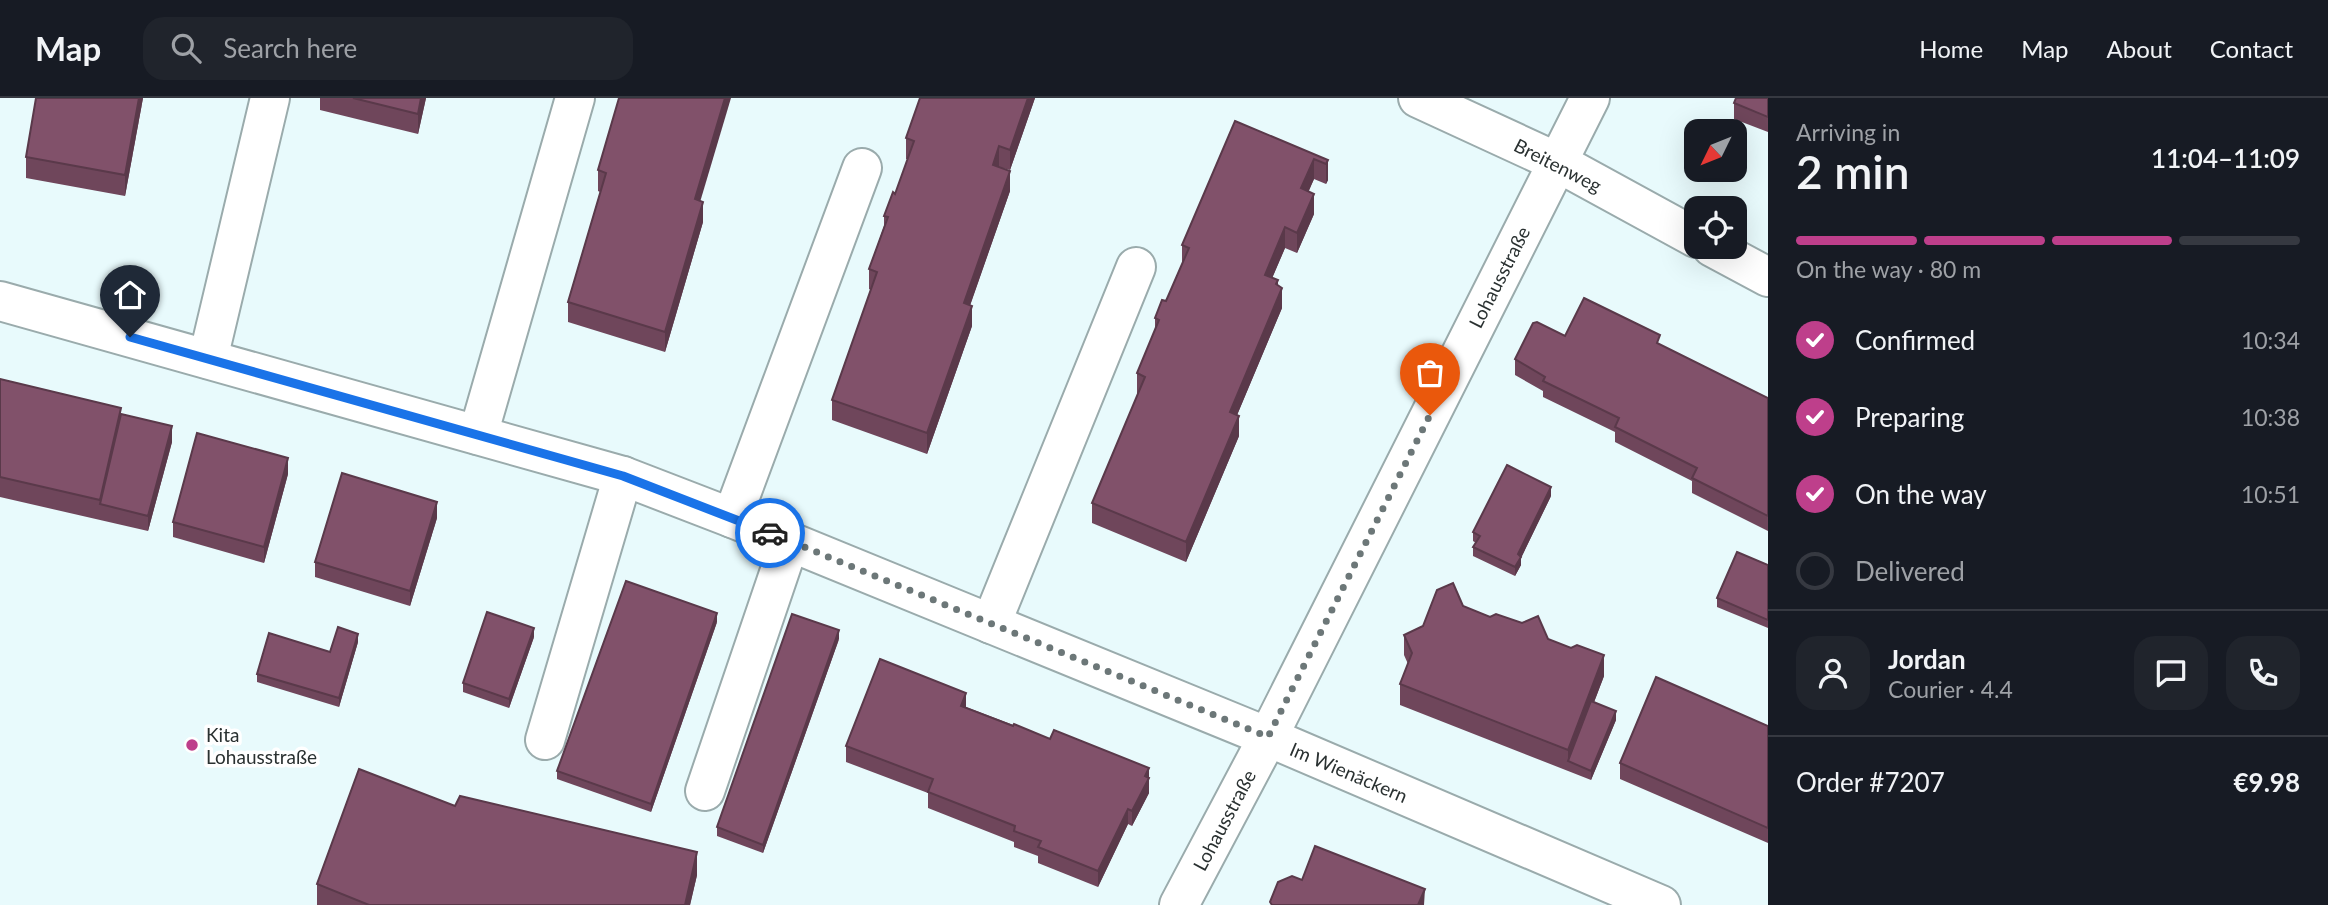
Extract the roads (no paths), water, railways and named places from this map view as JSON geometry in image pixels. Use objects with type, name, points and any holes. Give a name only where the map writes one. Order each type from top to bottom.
[{"type":"street","points":[[208,359],[270,98]]},
{"type":"street","points":[[478,435],[575,98]]},
{"type":"street","name":"Breitenweg","points":[[1418,98],[1557,162],[1684,231]]},
{"type":"street","name":"Lohausstraße","points":[[1179,905],[1268,737],[1590,98]]},
{"type":"street","points":[[732,518],[862,168]]},
{"type":"street","points":[[1735,259],[1768,276]]},
{"type":"street","points":[[991,624],[1136,267]]},
{"type":"street","name":"Im Wienäckern","points":[[0,301],[623,476],[790,541],[1268,737],[1661,905]]},
{"type":"street","points":[[545,740],[623,476]]},
{"type":"street","points":[[705,790],[790,541]]},
{"type":"place","name":"Kita Lohausstraße","points":[[192,745]]}]
